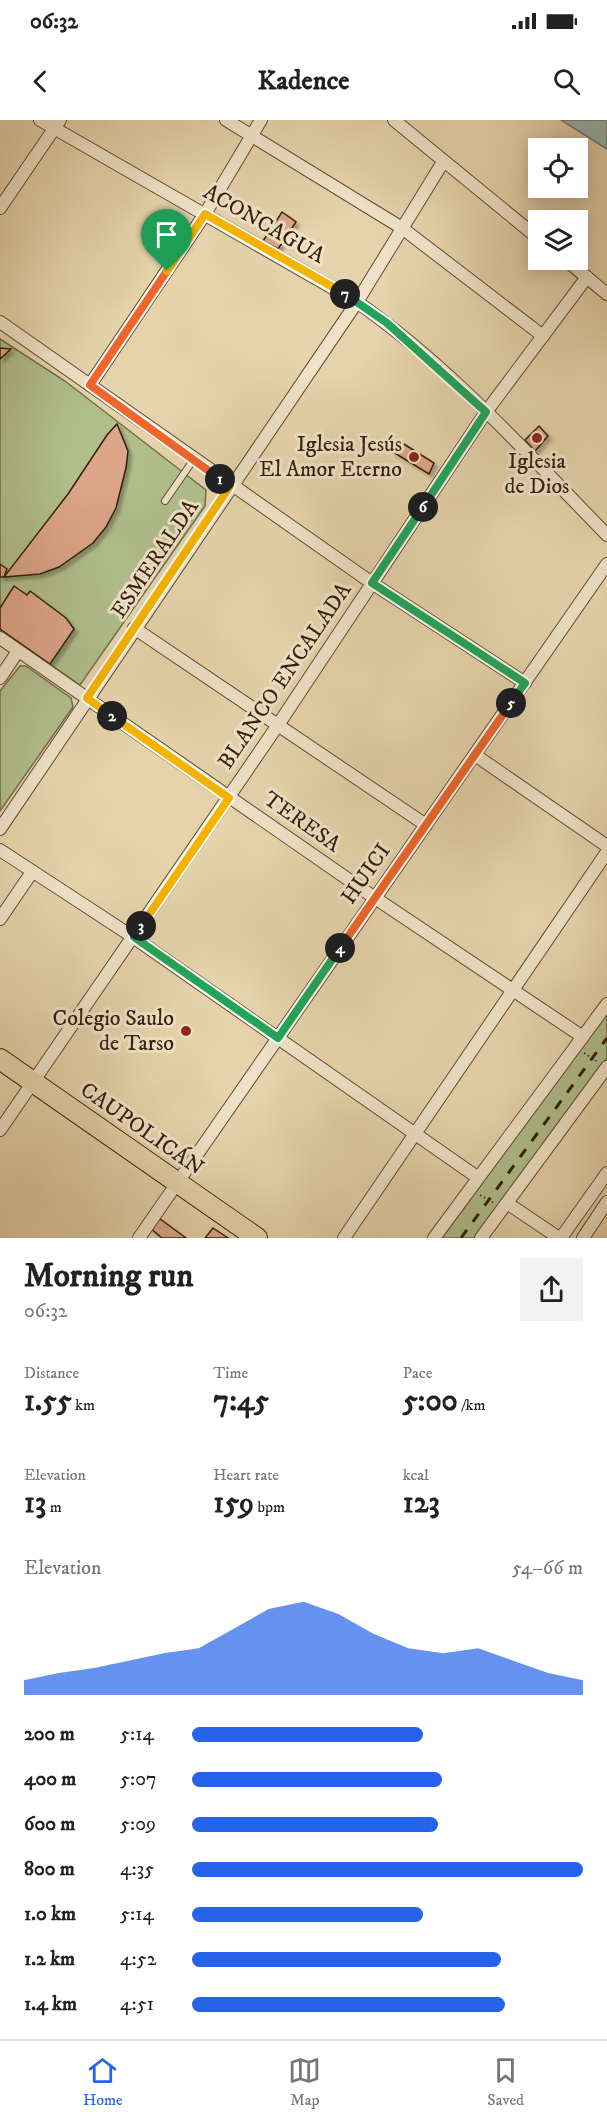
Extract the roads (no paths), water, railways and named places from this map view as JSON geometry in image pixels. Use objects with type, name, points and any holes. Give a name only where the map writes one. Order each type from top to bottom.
[{"type":"main road","name":"CAUPOLICÁN","points":[[0,1059],[257,1238]]},
{"type":"street","name":"ACONCAGUA","points":[[40,120],[57,124],[205,214],[357,302],[387,323],[486,412],[607,535]]},
{"type":"street","points":[[226,120],[402,228],[543,336]]},
{"type":"street","points":[[90,385],[205,214],[261,120]]},
{"type":"street","points":[[394,120],[528,230]]},
{"type":"street","points":[[0,208],[57,124]]},
{"type":"street","name":"ESMERALDA","points":[[0,829],[230,486],[357,302],[443,162]]},
{"type":"street","points":[[578,270],[607,294]]},
{"type":"street","name":"BLANCO ENCALADA","points":[[0,1130],[229,798],[486,412],[587,277]]},
{"type":"street","points":[[0,322],[230,486],[372,583],[525,683]]},
{"type":"street","name":"HUICI","points":[[139,1238],[607,564]]},
{"type":"street","points":[[134,628],[426,825]]},
{"type":"street","name":"TERESA","points":[[0,638],[375,898],[583,1037]]},
{"type":"street","points":[[0,678],[18,651]]},
{"type":"street","points":[[475,755],[607,846]]},
{"type":"street","points":[[0,850],[134,937],[477,1177]]},
{"type":"street","points":[[344,1238],[607,852]]},
{"type":"street","points":[[0,919],[32,872]]},
{"type":"street","points":[[434,1238],[607,1004]]},
{"type":"street","points":[[481,1238],[607,1067]]},
{"type":"street","points":[[505,1205],[560,1238],[607,1173]]},
{"type":"street","points":[[583,1238],[607,1202]]},
{"type":"lane","points":[[165,501],[194,459]]},
{"type":"water","points":[[561,120],[607,120],[607,149]]},
{"type":"railway","points":[[461,1238],[607,1038]]},
{"type":"place","name":"Iglesia de Dios","points":[[537,438]]},
{"type":"place","name":"Iglesia Jesús El Amor Eterno","points":[[414,457]]},
{"type":"place","name":"Colegio Saulo de Tarso","points":[[186,1031]]}]
